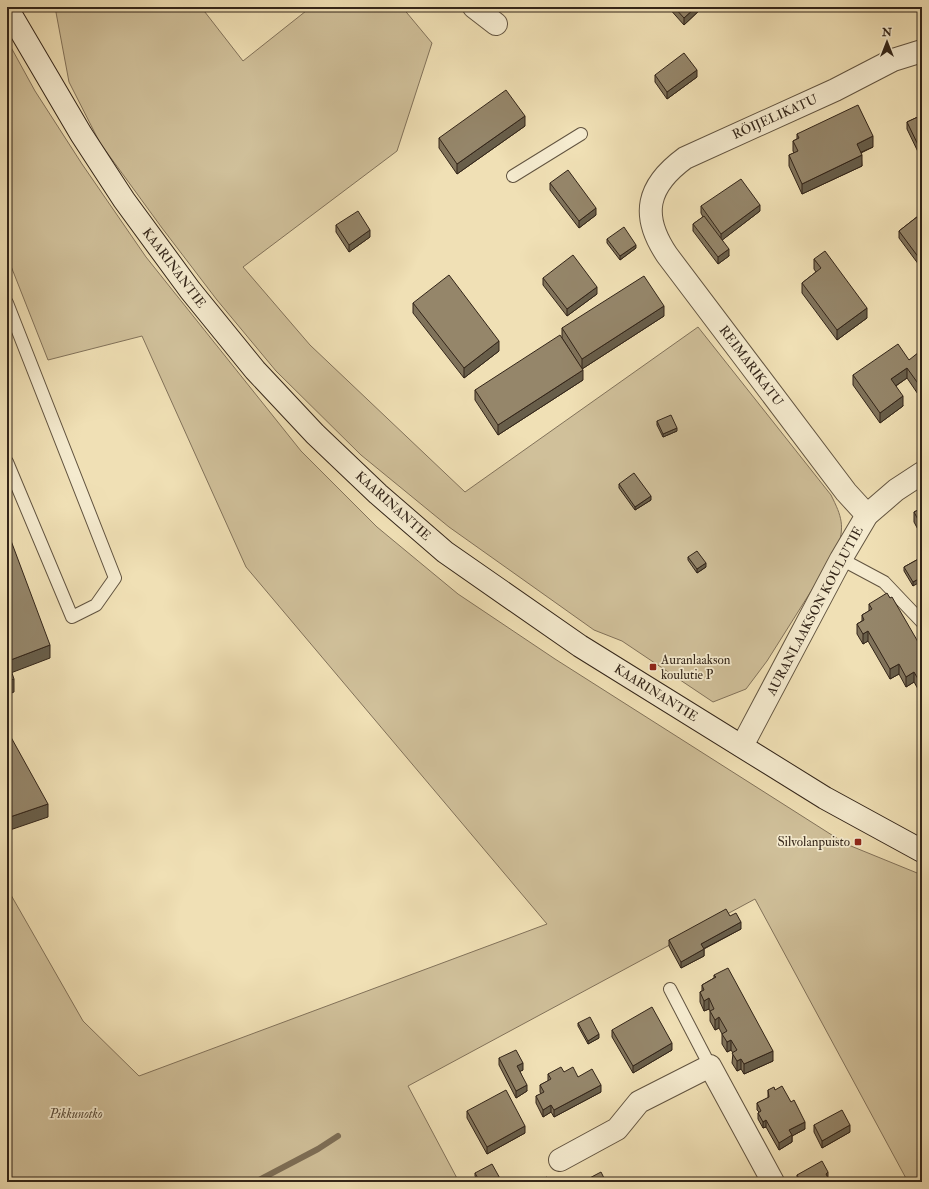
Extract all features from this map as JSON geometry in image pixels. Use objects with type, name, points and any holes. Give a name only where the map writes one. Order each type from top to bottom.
[{"type":"street","points":[[474,7],[496,24]]},
{"type":"street","name":"KAARINANTIE","points":[[7,8],[81,134],[124,200],[185,284],[255,370],[315,434],[378,494],[445,552],[580,646],[825,798],[922,851]]},
{"type":"street","name":"RÖIJELIKATU","points":[[651,208],[658,184],[666,174],[685,158],[835,90],[893,60],[922,51]]},
{"type":"street","name":"REIMARIKATU","points":[[651,208],[654,234],[667,255],[846,492],[867,515]]},
{"type":"street","name":"AURANLAAKSON KOULUTIE","points":[[742,746],[841,559],[867,515],[896,490],[922,473]]},
{"type":"street","points":[[560,1160],[617,1129],[638,1102],[710,1066],[773,1182]]},
{"type":"lane","points":[[513,176],[581,134]]},
{"type":"lane","points":[[7,303],[115,578],[96,605],[72,617],[7,462]]},
{"type":"lane","points":[[841,559],[884,582],[922,622]]},
{"type":"lane","points":[[670,989],[710,1066]]},
{"type":"green space","points":[[55,7],[201,7],[243,61],[311,7],[402,7],[432,43],[397,151],[243,267],[310,345],[465,492],[698,327],[831,495],[840,516],[842,528],[837,550],[767,661],[746,689],[713,702],[622,641],[594,630],[449,527],[361,455],[276,371],[217,300],[100,143],[69,82]]},
{"type":"green space","points":[[7,40],[35,91],[82,164],[146,257],[301,451],[377,527],[458,594],[555,659],[846,844],[922,875],[922,1182],[908,1182],[755,899],[408,1086],[459,1182],[7,1182],[7,888],[83,1021],[139,1076],[547,924],[246,567],[142,336],[48,360],[7,256]]},
{"type":"building","points":[[674,7],[696,7],[684,18]]},
{"type":"building","points":[[684,53],[697,70],[667,92],[655,75]]},
{"type":"building","points":[[506,90],[525,116],[457,164],[439,138]]},
{"type":"building","points":[[858,105],[873,136],[857,144],[862,155],[802,184],[789,155],[798,151],[793,141],[799,138],[797,134]]},
{"type":"building","points":[[922,115],[922,151],[921,151],[907,122]]},
{"type":"building","points":[[568,170],[596,208],[579,221],[550,183]]},
{"type":"building","points":[[741,179],[760,205],[721,234],[701,206]]},
{"type":"building","points":[[358,211],[370,230],[349,245],[336,225]]},
{"type":"building","points":[[922,213],[922,262],[899,231]]},
{"type":"building","points":[[704,216],[729,249],[718,257],[693,224]]},
{"type":"building","points":[[624,227],[636,245],[620,256],[607,239]]},
{"type":"building","points":[[825,251],[867,308],[837,330],[802,283],[821,268],[814,259]]},
{"type":"building","points":[[573,255],[597,287],[567,309],[543,278]]},
{"type":"building","points":[[449,275],[499,341],[464,368],[413,303]]},
{"type":"building","points":[[644,276],[664,306],[582,359],[562,328]]},
{"type":"building","points":[[560,335],[583,370],[498,425],[475,390]]},
{"type":"building","points":[[898,344],[909,360],[919,352],[922,357],[922,389],[907,368],[891,379],[903,396],[880,413],[853,375]]},
{"type":"building","points":[[671,415],[677,428],[663,434],[657,421]]},
{"type":"building","points":[[634,473],[651,496],[635,507],[619,484]]},
{"type":"building","points":[[922,508],[922,527],[914,512]]},
{"type":"building","points":[[7,530],[50,645],[8,661],[14,679],[7,681]]},
{"type":"building","points":[[697,551],[706,563],[697,569],[688,557]]},
{"type":"building","points":[[922,557],[922,577],[913,582],[904,567]]},
{"type":"building","points":[[887,593],[890,598],[892,597],[922,647],[922,686],[914,672],[906,677],[899,664],[890,669],[868,631],[863,634],[857,624],[864,620],[862,615],[872,609],[869,604]]},
{"type":"building","points":[[7,730],[48,804],[7,818]]},
{"type":"building","points":[[726,909],[730,916],[736,913],[741,922],[701,944],[704,949],[681,962],[669,940]]},
{"type":"building","points":[[728,968],[773,1051],[744,1064],[741,1059],[737,1061],[732,1053],[737,1050],[731,1040],[727,1042],[722,1034],[727,1031],[719,1017],[715,1020],[710,1011],[714,1009],[709,998],[704,1001],[700,992],[704,990],[702,985],[716,977],[714,975]]},
{"type":"building","points":[[652,1007],[672,1043],[633,1066],[612,1030]]},
{"type":"building","points":[[590,1017],[599,1034],[588,1041],[578,1023]]},
{"type":"building","points":[[516,1050],[523,1063],[517,1066],[527,1085],[516,1091],[499,1058]]},
{"type":"building","points":[[561,1067],[564,1072],[573,1067],[578,1077],[592,1069],[601,1085],[554,1110],[551,1105],[543,1110],[536,1096],[544,1092],[540,1085],[551,1079],[548,1074]]},
{"type":"building","points":[[782,1086],[791,1102],[794,1100],[805,1122],[789,1130],[792,1135],[779,1143],[766,1120],[763,1122],[758,1113],[761,1111],[757,1103],[769,1097],[768,1090],[774,1087],[775,1090]]},
{"type":"building","points":[[506,1090],[525,1126],[487,1147],[467,1111]]},
{"type":"building","points":[[842,1110],[850,1125],[822,1141],[814,1125]]},
{"type":"building","points":[[822,1161],[828,1172],[826,1174],[830,1182],[801,1182],[797,1175]]},
{"type":"building","points":[[492,1164],[502,1182],[480,1182],[475,1173]]},
{"type":"building","points":[[601,1172],[606,1182],[582,1182]]},
{"type":"building","points":[[547,1177],[550,1182],[537,1182]]},
{"type":"waterway","name":"Pikkunotko","points":[[255,1182],[318,1149],[338,1136]]},
{"type":"place","name":"Auranlaakson koulutie P","points":[[653,667]]},
{"type":"place","name":"Silvolanpuisto","points":[[858,842]]}]
